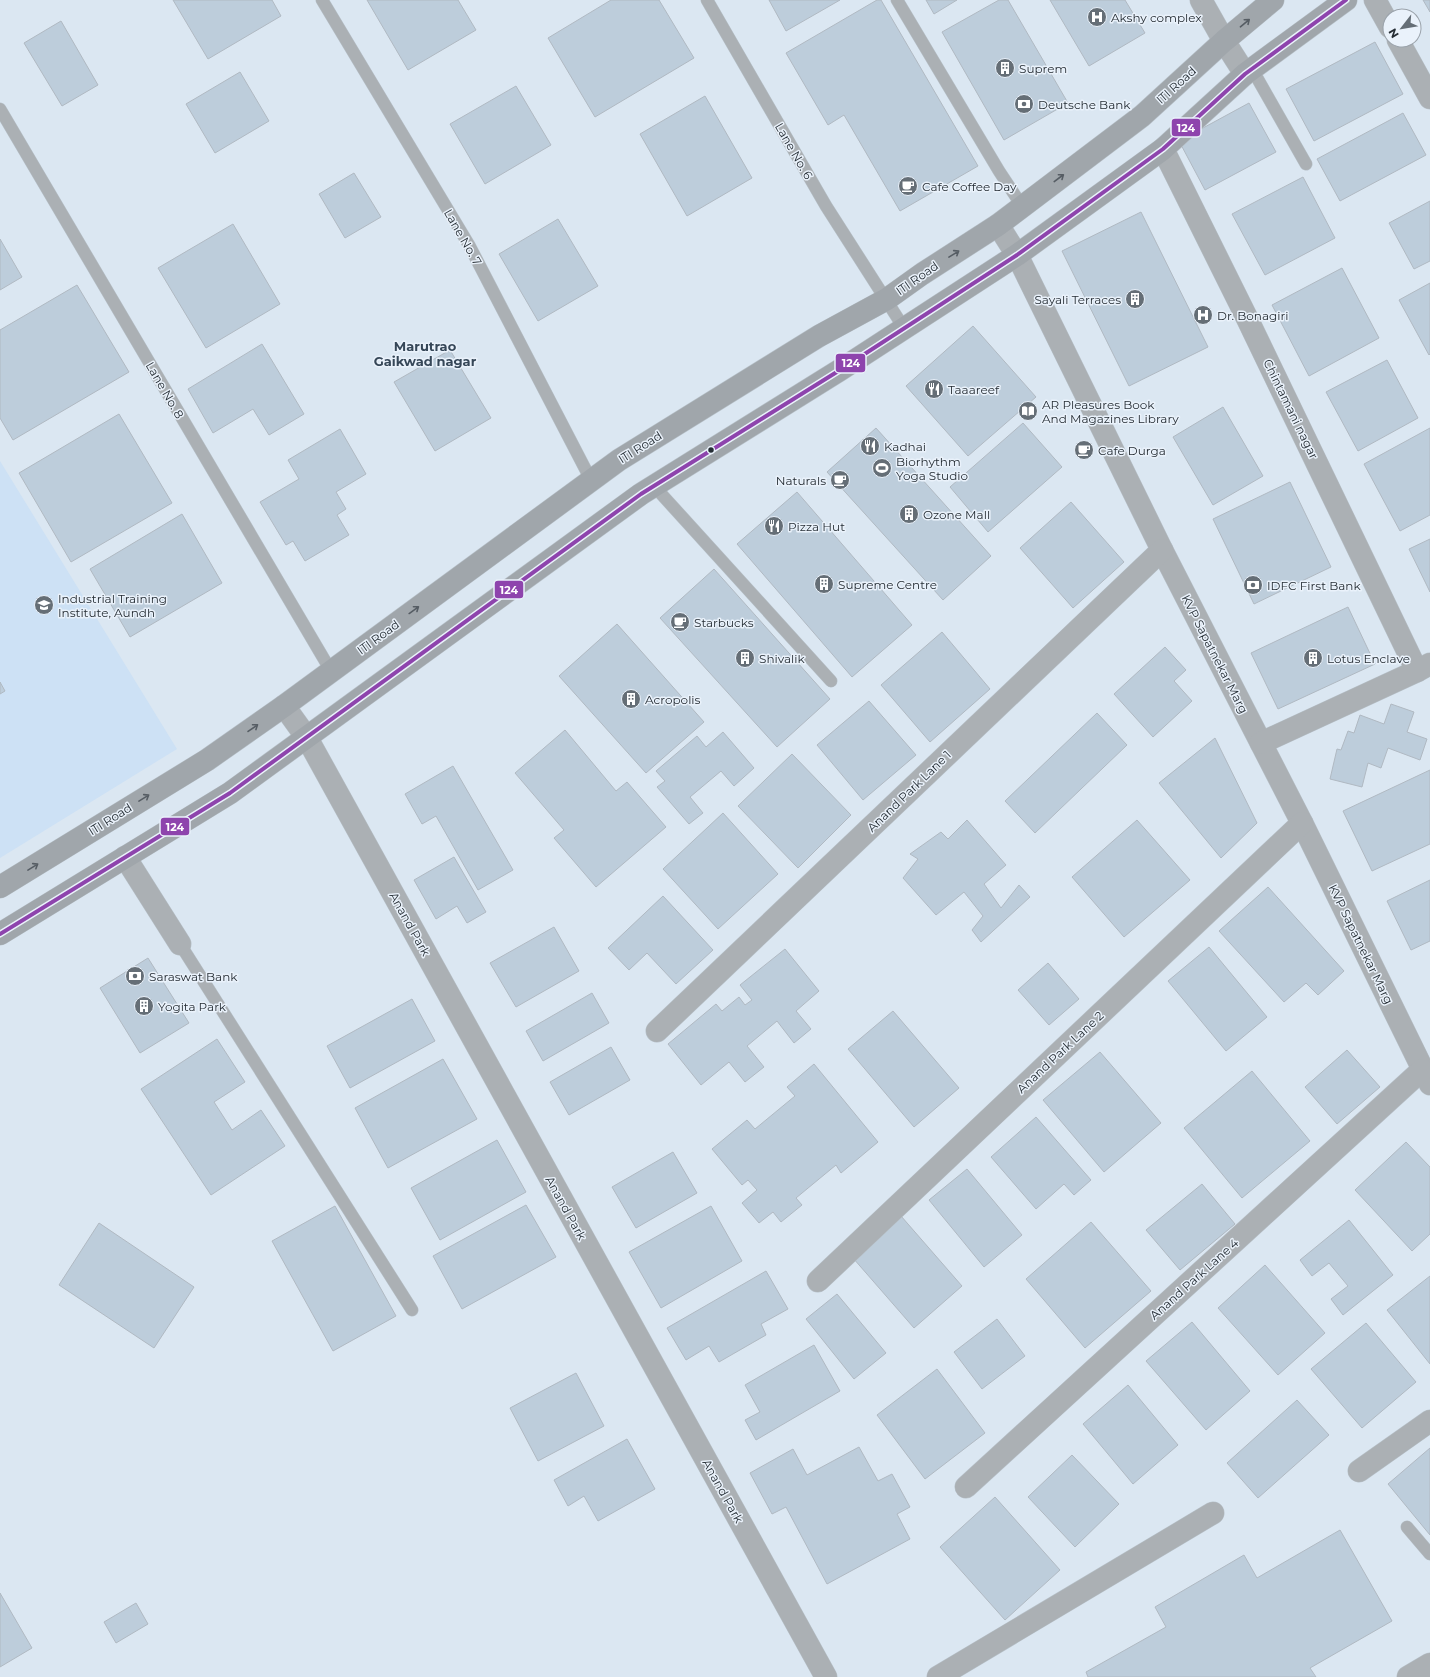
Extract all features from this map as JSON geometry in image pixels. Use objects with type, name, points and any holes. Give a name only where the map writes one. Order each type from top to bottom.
[{"type":"main road","name":"ITI Road","points":[[0,887],[207,760],[284,706],[618,460],[812,340],[887,299],[922,274],[998,225],[1142,116],[1224,41],[1273,0]]},
{"type":"main road","points":[[0,934],[230,793],[654,486],[1017,255],[1163,149],[1248,71],[1346,0]]},
{"type":"street","points":[[1201,0],[1224,41],[1248,71]]},
{"type":"street","points":[[1375,0],[1382,13]]},
{"type":"street","points":[[1402,48],[1430,98]]},
{"type":"street","name":"Chintamani nagar","points":[[1163,149],[1423,667]]},
{"type":"street","name":"KVP Sapatnekar Marg","points":[[998,225],[1017,255],[1162,550],[1302,823],[1426,1077]]},
{"type":"street","name":"Anand Park Lane 1","points":[[657,1031],[1162,550]]},
{"type":"street","points":[[1261,743],[1423,667]]},
{"type":"street","name":"Anand Park","points":[[284,706],[307,738],[826,1677]]},
{"type":"street","name":"Anand Park Lane 2","points":[[818,1281],[1302,823]]},
{"type":"street","points":[[125,857],[180,944]]},
{"type":"street","name":"Anand Park Lane 4","points":[[966,1487],[1426,1077]]},
{"type":"street","points":[[1359,1471],[1430,1421]]},
{"type":"street","points":[[938,1677],[1213,1513]]},
{"type":"street","points":[[1408,1677],[1430,1664]]},
{"type":"lane","name":"Lane No. 7","points":[[322,0],[469,245],[591,480]]},
{"type":"lane","name":"Lane No. 6","points":[[708,0],[826,206],[887,299],[904,328]]},
{"type":"lane","points":[[897,0],[999,171],[1022,206]]},
{"type":"lane","points":[[1248,71],[1306,164]]},
{"type":"lane","name":"Lane No. 8","points":[[0,108],[330,671]]},
{"type":"lane","points":[[654,486],[831,681]]},
{"type":"lane","points":[[180,944],[412,1310]]},
{"type":"lane","points":[[1407,1527],[1430,1554]]},
{"type":"shaded area","name":"Industrial Training Institute, Aundh","points":[[0,461],[177,749],[0,858]]},
{"type":"building","points":[[173,0],[272,0],[281,16],[208,59]]},
{"type":"building","points":[[367,0],[458,0],[476,30],[408,70]]},
{"type":"building","points":[[611,0],[659,0],[694,58],[595,117],[548,38]]},
{"type":"building","points":[[769,0],[840,0],[786,31]]},
{"type":"building","points":[[877,0],[881,0],[978,166],[900,211],[844,115],[828,125],[786,53]]},
{"type":"building","points":[[926,0],[957,0],[934,14]]},
{"type":"building","name":"Suprem","points":[[999,0],[1008,0],[1068,103],[1004,140],[942,32]]},
{"type":"building","name":"Akshy complex","points":[[1050,0],[1125,0],[1145,33],[1089,66]]},
{"type":"building","points":[[1423,0],[1430,0],[1430,12]]},
{"type":"building","points":[[61,21],[98,85],[62,106],[24,43]]},
{"type":"building","points":[[1375,42],[1403,94],[1314,141],[1286,89]]},
{"type":"building","points":[[240,72],[269,121],[215,153],[186,104]]},
{"type":"building","points":[[516,86],[551,145],[485,184],[450,124]]},
{"type":"building","points":[[705,96],[752,178],[687,216],[640,134]]},
{"type":"building","points":[[1249,103],[1276,152],[1205,190],[1179,141]]},
{"type":"building","points":[[1403,113],[1426,155],[1340,201],[1317,159]]},
{"type":"building","points":[[354,173],[381,217],[345,238],[319,194]]},
{"type":"building","points":[[1303,177],[1335,238],[1265,275],[1232,214]]},
{"type":"building","points":[[1430,201],[1430,261],[1414,269],[1389,223]]},
{"type":"building","name":"Sayali Terraces","points":[[1141,212],[1208,347],[1129,386],[1062,251]]},
{"type":"building","points":[[558,219],[598,286],[538,321],[499,254]]},
{"type":"building","points":[[233,224],[280,304],[206,348],[158,268]]},
{"type":"building","points":[[0,239],[22,277],[0,290]]},
{"type":"building","points":[[1342,268],[1379,338],[1309,376],[1272,305]]},
{"type":"building","points":[[1430,283],[1430,354],[1429,355],[1399,300]]},
{"type":"building","points":[[77,285],[129,372],[13,440],[0,418],[0,330]]},
{"type":"building","points":[[973,326],[1036,397],[968,456],[906,386]]},
{"type":"building","points":[[262,344],[304,414],[269,435],[253,409],[213,433],[188,389]]},
{"type":"building","points":[[450,350],[491,418],[435,451],[394,382]]},
{"type":"building","points":[[1387,360],[1418,418],[1358,451],[1326,392]]},
{"type":"building","points":[[1223,407],[1263,476],[1213,505],[1173,437]]},
{"type":"building","points":[[119,414],[172,503],[71,562],[19,473]]},
{"type":"building","points":[[1023,423],[1062,467],[988,532],[950,487]]},
{"type":"building","name":"Ozone Mall","points":[[876,428],[991,556],[943,600],[827,472]]},
{"type":"building","points":[[1430,428],[1430,515],[1400,531],[1364,464]]},
{"type":"building","points":[[340,429],[366,474],[336,492],[346,509],[337,515],[349,535],[305,561],[293,541],[286,545],[260,502],[299,479],[288,460]]},
{"type":"building","points":[[1290,482],[1331,567],[1254,604],[1213,519]]},
{"type":"building","name":"Supreme Centre","points":[[797,492],[912,625],[852,677],[737,544]]},
{"type":"building","points":[[1071,502],[1124,562],[1073,608],[1020,548]]},
{"type":"building","points":[[182,514],[222,583],[130,637],[90,569]]},
{"type":"building","points":[[1430,539],[1430,592],[1409,549]]},
{"type":"building","name":"Shivalik","points":[[714,569],[830,699],[777,747],[660,618]]},
{"type":"building","name":"Lotus Enclave","points":[[1348,607],[1375,664],[1278,709],[1251,653]]},
{"type":"building","name":"Acropolis","points":[[617,624],[704,722],[646,773],[559,676]]},
{"type":"building","points":[[942,632],[990,689],[930,742],[881,685]]},
{"type":"building","points":[[1165,647],[1186,670],[1174,681],[1192,701],[1153,737],[1114,694]]},
{"type":"building","points":[[0,682],[5,691],[0,694]]},
{"type":"building","points":[[869,701],[916,755],[863,800],[817,745]]},
{"type":"building","points":[[1391,704],[1414,712],[1407,732],[1427,739],[1420,760],[1388,748],[1381,768],[1368,763],[1362,787],[1330,779],[1337,749],[1341,750],[1348,731],[1354,733],[1360,715],[1384,724]]},
{"type":"building","points":[[1097,713],[1127,745],[1035,833],[1005,801]]},
{"type":"building","points":[[565,730],[616,791],[627,782],[666,827],[596,887],[554,838],[564,830],[515,773]]},
{"type":"building","points":[[723,732],[754,768],[734,786],[721,771],[690,797],[703,813],[689,824],[657,787],[665,781],[656,771],[697,736],[706,747]]},
{"type":"building","points":[[1215,738],[1257,823],[1221,858],[1159,783]]},
{"type":"building","points":[[792,754],[851,815],[798,868],[738,806]]},
{"type":"building","points":[[453,766],[513,870],[478,890],[436,816],[422,824],[405,794]]},
{"type":"building","points":[[1430,770],[1430,844],[1372,871],[1343,811]]},
{"type":"building","points":[[723,813],[778,874],[718,929],[663,869]]},
{"type":"building","points":[[967,820],[1006,865],[984,884],[1001,908],[1019,885],[1030,897],[981,942],[972,930],[983,916],[964,892],[936,915],[903,878],[918,859],[910,854],[941,832],[948,839]]},
{"type":"building","points":[[1137,820],[1190,880],[1124,937],[1072,877]]},
{"type":"building","points":[[454,857],[486,912],[467,923],[457,906],[436,919],[414,880]]},
{"type":"building","points":[[1430,880],[1430,941],[1411,950],[1387,901]]},
{"type":"building","points":[[1268,887],[1344,971],[1318,995],[1306,983],[1284,1002],[1219,931]]},
{"type":"building","points":[[663,896],[713,950],[676,984],[647,953],[629,970],[608,948]]},
{"type":"building","points":[[554,927],[579,971],[516,1007],[490,963]]},
{"type":"building","points":[[1209,947],[1267,1017],[1226,1051],[1168,981]]},
{"type":"building","points":[[785,949],[819,991],[796,1011],[811,1029],[794,1043],[777,1021],[747,1046],[764,1067],[745,1082],[729,1062],[701,1085],[668,1044],[716,1004],[722,1011],[739,997],[745,1005],[752,1000],[740,985]]},
{"type":"building","name":"Yogita Park","points":[[148,958],[189,1023],[140,1053],[100,988]]},
{"type":"building","points":[[1048,963],[1079,999],[1049,1025],[1018,990]]},
{"type":"building","points":[[592,993],[609,1023],[543,1061],[526,1031]]},
{"type":"building","points":[[412,999],[435,1041],[350,1088],[327,1046]]},
{"type":"building","points":[[893,1011],[959,1088],[914,1127],[848,1049]]},
{"type":"building","points":[[217,1039],[245,1082],[214,1102],[232,1130],[261,1110],[285,1146],[211,1195],[141,1089]]},
{"type":"building","points":[[611,1047],[630,1080],[569,1115],[550,1082]]},
{"type":"building","points":[[1347,1050],[1380,1087],[1337,1124],[1305,1087]]},
{"type":"building","points":[[1100,1052],[1161,1123],[1104,1172],[1043,1100]]},
{"type":"building","points":[[443,1059],[477,1119],[388,1168],[355,1108]]},
{"type":"building","points":[[814,1064],[878,1142],[841,1173],[836,1165],[796,1198],[802,1205],[781,1222],[773,1212],[759,1223],[742,1203],[757,1190],[748,1180],[742,1185],[712,1149],[747,1120],[755,1129],[795,1096],[787,1087]]},
{"type":"building","points":[[1252,1071],[1310,1141],[1242,1198],[1184,1128]]},
{"type":"building","points":[[1036,1117],[1091,1180],[1074,1195],[1064,1184],[1036,1209],[991,1157]]},
{"type":"building","points":[[497,1140],[526,1192],[440,1240],[411,1188]]},
{"type":"building","points":[[1406,1142],[1430,1167],[1430,1234],[1412,1251],[1355,1190]]},
{"type":"building","points":[[673,1152],[697,1193],[636,1228],[612,1187]]},
{"type":"building","points":[[967,1169],[1022,1235],[984,1267],[929,1200]]},
{"type":"building","points":[[1202,1184],[1235,1224],[1180,1270],[1146,1230]]},
{"type":"building","points":[[526,1205],[556,1257],[462,1309],[433,1256]]},
{"type":"building","points":[[335,1206],[396,1316],[333,1351],[272,1241]]},
{"type":"building","points":[[711,1206],[742,1261],[661,1308],[629,1252]]},
{"type":"building","points":[[901,1216],[962,1286],[914,1328],[853,1258]]},
{"type":"building","points":[[1349,1220],[1393,1275],[1343,1315],[1331,1299],[1348,1286],[1329,1263],[1312,1276],[1300,1260]]},
{"type":"building","points":[[1091,1222],[1151,1291],[1085,1348],[1026,1279]]},
{"type":"building","points":[[99,1223],[194,1287],[154,1348],[59,1285]]},
{"type":"building","points":[[1265,1265],[1325,1333],[1278,1375],[1218,1308]]},
{"type":"building","points":[[766,1271],[788,1309],[761,1324],[766,1335],[719,1362],[709,1346],[686,1360],[667,1328]]},
{"type":"building","points":[[1430,1276],[1430,1364],[1387,1310]]},
{"type":"building","points":[[837,1294],[886,1353],[854,1379],[806,1319]]},
{"type":"building","points":[[997,1319],[1025,1356],[982,1389],[954,1352]]},
{"type":"building","points":[[1192,1322],[1250,1391],[1206,1430],[1146,1361]]},
{"type":"building","points":[[1366,1323],[1416,1382],[1362,1428],[1311,1369]]},
{"type":"building","points":[[814,1345],[840,1391],[756,1440],[745,1420],[760,1412],[745,1385]]},
{"type":"building","points":[[937,1369],[985,1433],[925,1479],[877,1415]]},
{"type":"building","points":[[576,1373],[604,1426],[538,1461],[510,1408]]},
{"type":"building","points":[[1128,1385],[1178,1445],[1133,1484],[1083,1424]]},
{"type":"building","points":[[1297,1400],[1329,1435],[1258,1498],[1227,1463]]},
{"type":"building","points":[[627,1439],[655,1489],[598,1521],[584,1496],[568,1506],[554,1480]]},
{"type":"building","points":[[859,1447],[878,1481],[892,1474],[910,1507],[897,1514],[910,1539],[827,1584],[786,1507],[772,1514],[750,1473],[793,1449],[807,1475]]},
{"type":"building","points":[[1430,1448],[1430,1535],[1388,1484]]},
{"type":"building","points":[[1072,1455],[1119,1504],[1075,1547],[1028,1497]]},
{"type":"building","points":[[995,1497],[1060,1570],[1005,1620],[940,1547]]},
{"type":"building","points":[[1340,1530],[1392,1621],[1310,1668],[1316,1677],[1088,1677],[1086,1672],[1166,1627],[1155,1607],[1244,1555],[1257,1578]]},
{"type":"building","points":[[0,1593],[32,1648],[0,1667]]},
{"type":"building","points":[[136,1603],[148,1624],[116,1643],[104,1622]]},
{"type":"transit line","name":"124","points":[[0,934],[230,793],[641,494],[840,370],[1017,255],[1163,149],[1245,74],[1346,0]]},
{"type":"place","name":"Akshy complex","points":[[1097,17]]},
{"type":"place","name":"Suprem","points":[[1005,68]]},
{"type":"place","name":"Deutsche Bank","points":[[1024,104]]},
{"type":"place","name":"Cafe Coffee Day","points":[[908,186]]},
{"type":"place","name":"Sayali Terraces","points":[[1135,299]]},
{"type":"place","name":"Dr. Bonagiri","points":[[1203,315]]},
{"type":"place","name":"Taaareef","points":[[934,389]]},
{"type":"place","name":"AR Pleasures Book And Magazines Library","points":[[1028,411]]},
{"type":"place","name":"Kadhai","points":[[870,446]]},
{"type":"place","name":"Cafe Durga","points":[[1084,450]]},
{"type":"place","name":"Biorhythm Yoga Studio","points":[[882,468]]},
{"type":"place","name":"Naturals","points":[[840,480]]},
{"type":"place","name":"Ozone Mall","points":[[909,514]]},
{"type":"place","name":"Pizza Hut","points":[[774,526]]},
{"type":"place","name":"Supreme Centre","points":[[824,584]]},
{"type":"place","name":"IDFC First Bank","points":[[1253,585]]},
{"type":"place","name":"Industrial Training Institute, Aundh","points":[[44,605]]},
{"type":"place","name":"Starbucks","points":[[680,622]]},
{"type":"place","name":"Shivalik","points":[[745,658]]},
{"type":"place","name":"Lotus Enclave","points":[[1313,658]]},
{"type":"place","name":"Acropolis","points":[[631,699]]},
{"type":"place","name":"Saraswat Bank","points":[[135,976]]},
{"type":"place","name":"Yogita Park","points":[[144,1006]]},
{"type":"district","name":"Marutrao Gaikwad nagar","points":[[425,354]]}]
